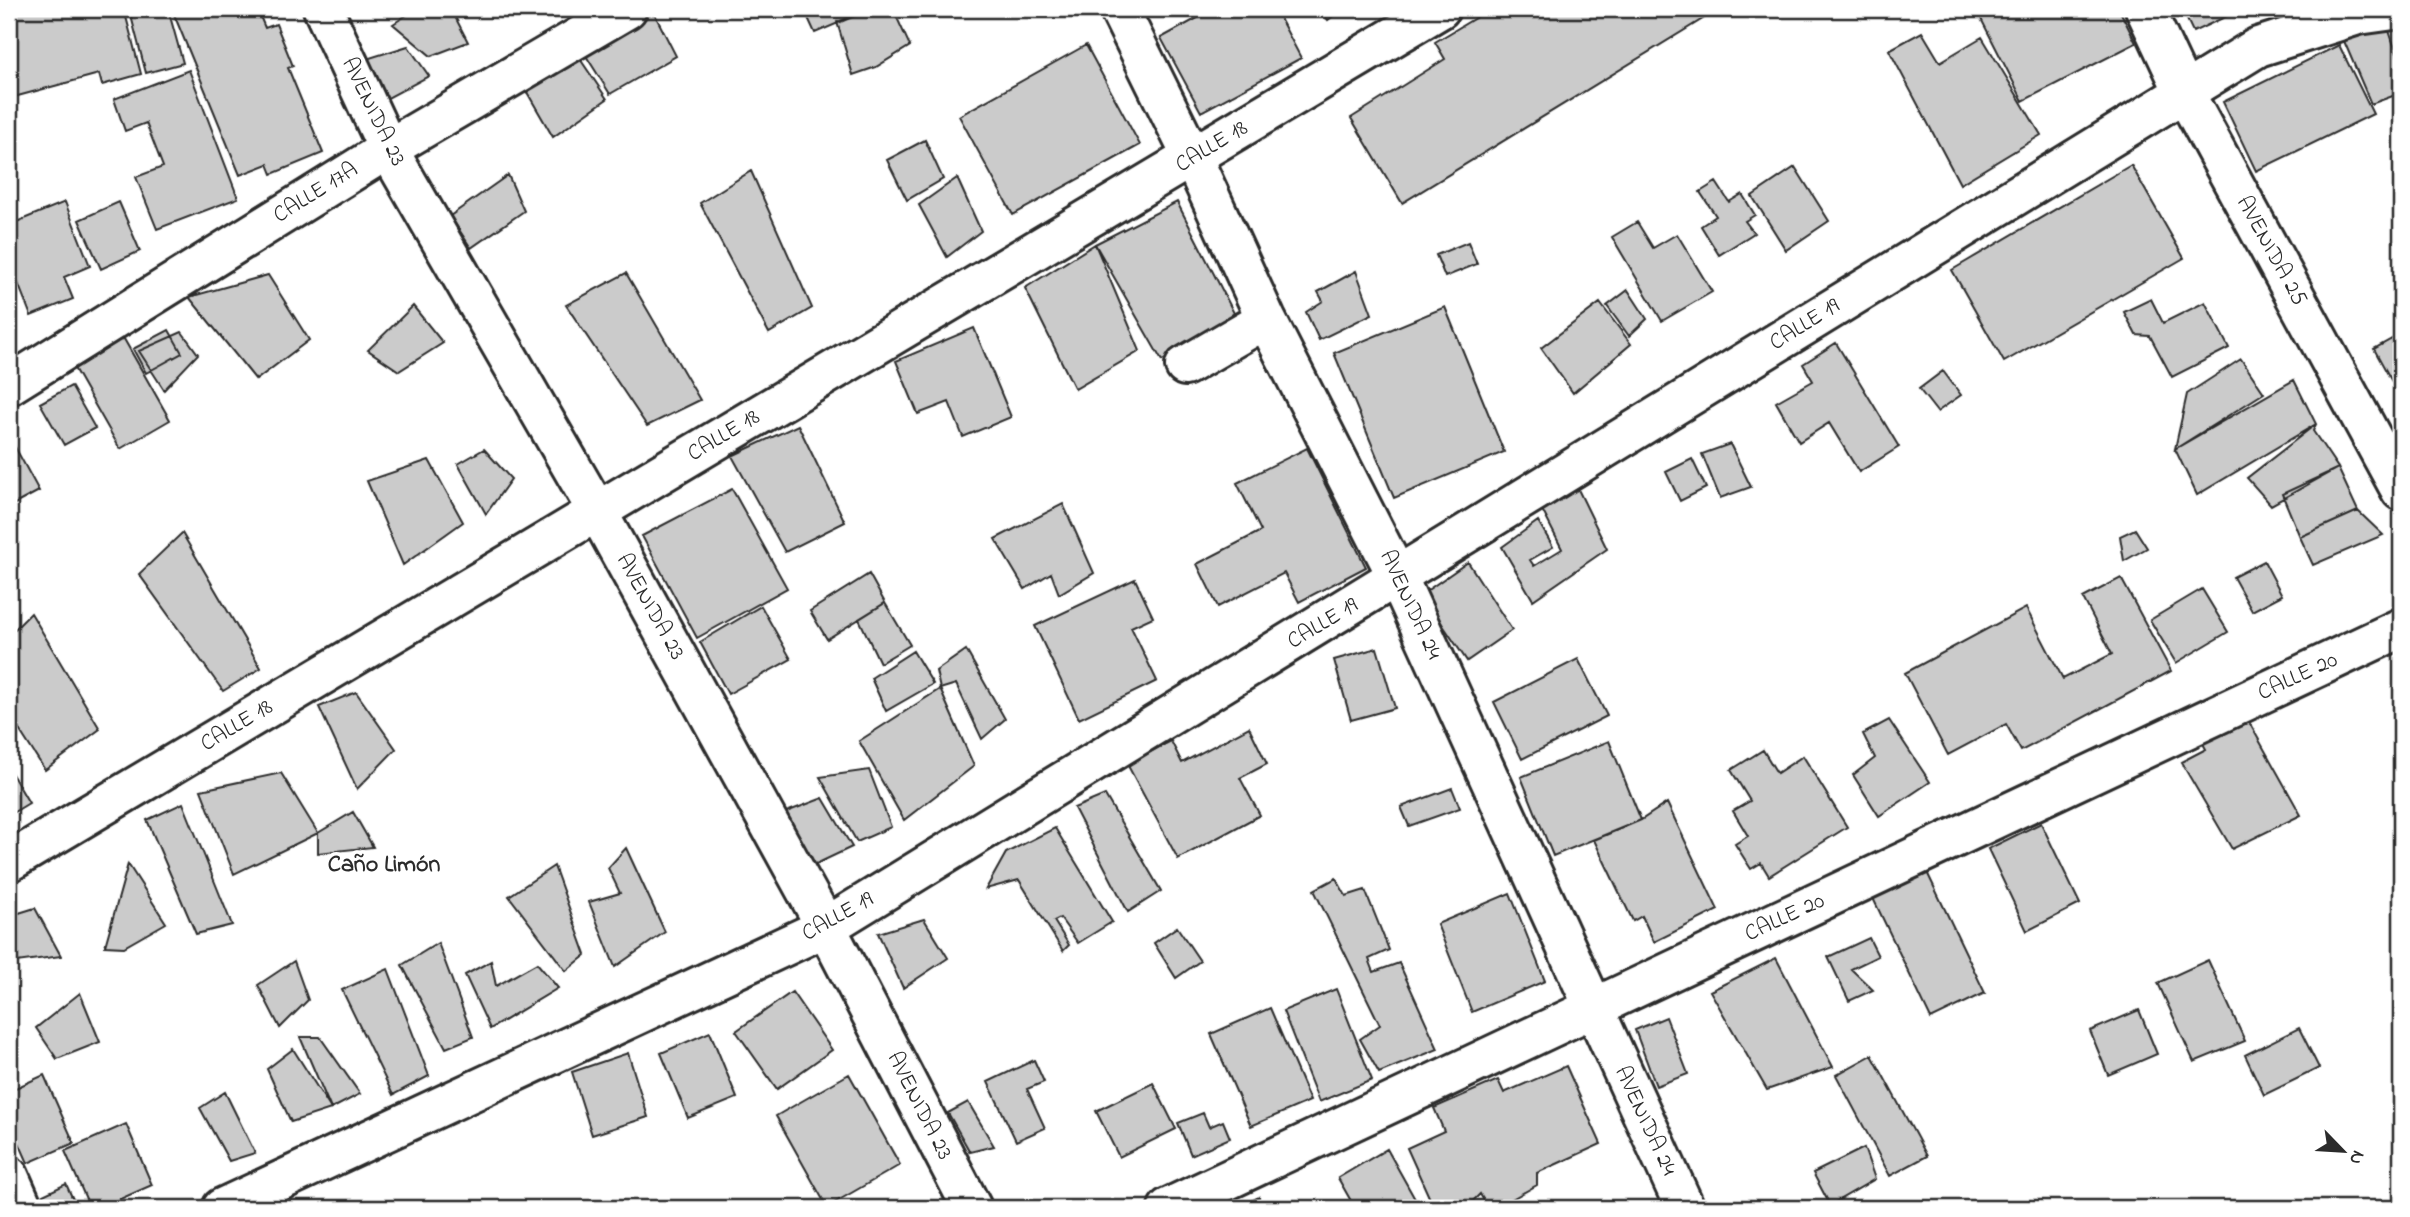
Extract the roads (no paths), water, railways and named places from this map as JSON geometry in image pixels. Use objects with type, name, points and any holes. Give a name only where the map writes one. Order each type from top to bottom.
[{"type":"street","name":"AVENIDA 23","points":[[323,9],[388,149],[597,511],[827,927],[972,1208]]},
{"type":"street","name":"CALLE 17A","points":[[9,384],[388,149],[626,9]]},
{"type":"street","name":"AVENIDA 24","points":[[1119,9],[1193,159],[1266,319],[1398,578],[1685,1208]]},
{"type":"street","name":"CALLE 18","points":[[9,863],[1193,159],[1440,9]]},
{"type":"street","name":"AVENIDA 25","points":[[2145,9],[2183,90],[2401,491]]},
{"type":"street","name":"CALLE 19","points":[[222,1208],[827,927],[1398,578],[2183,90],[2258,47],[2358,15],[2401,9]]},
{"type":"street","points":[[1185,366],[1266,319]]},
{"type":"street","name":"CALLE 20","points":[[1168,1208],[2401,628]]},
{"type":"street","points":[[9,1177],[23,1208]]},
{"type":"district","name":"Caño Limón","points":[[384,865]]}]
